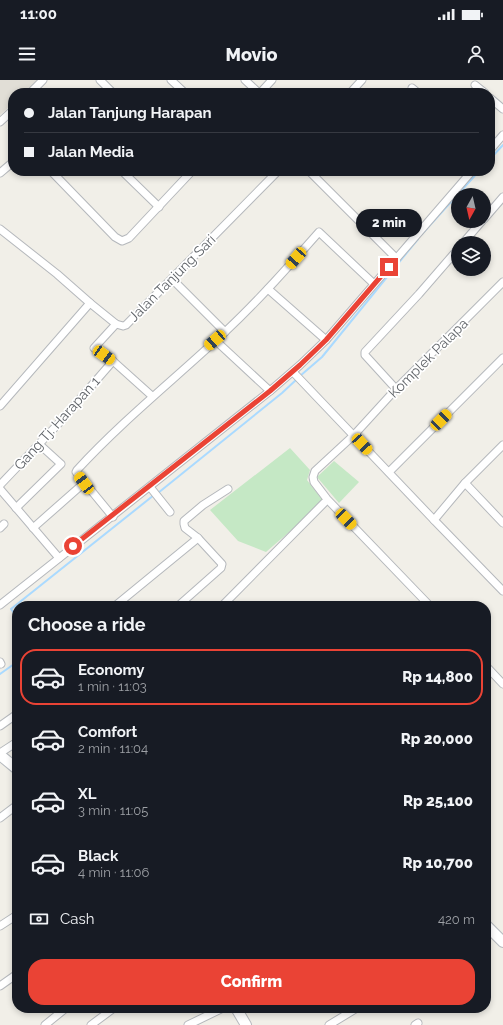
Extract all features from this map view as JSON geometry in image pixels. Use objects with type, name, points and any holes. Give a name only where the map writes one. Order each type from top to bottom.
[{"type":"main road","points":[[0,754],[12,765]]},
{"type":"main road","points":[[491,930],[503,942]]},
{"type":"main road","points":[[239,1013],[246,1025]]},
{"type":"street","points":[[35,88],[43,80]]},
{"type":"street","points":[[100,80],[108,88]]},
{"type":"street","points":[[171,80],[180,88]]},
{"type":"street","points":[[245,80],[254,88]]},
{"type":"street","points":[[264,88],[272,80]]},
{"type":"street","points":[[355,88],[362,80]]},
{"type":"street","points":[[475,85],[479,88]]},
{"type":"street","points":[[495,102],[503,109]]},
{"type":"street","points":[[495,144],[503,135]]},
{"type":"street","points":[[0,173],[8,166]]},
{"type":"street","points":[[56,176],[115,237],[124,241],[129,238],[187,176]]},
{"type":"street","points":[[127,176],[159,207]]},
{"type":"street","name":"Jalan Tanjung Sari","points":[[0,230],[57,274],[116,324],[120,326],[126,325],[273,176]]},
{"type":"street","points":[[314,176],[396,258]]},
{"type":"street","points":[[0,605],[293,372],[326,340],[468,176]]},
{"type":"street","points":[[491,211],[503,197]]},
{"type":"street","points":[[469,236],[476,228]]},
{"type":"street","points":[[112,517],[84,483],[76,472],[77,470],[152,396],[225,332],[268,289],[319,232],[374,284]]},
{"type":"street","points":[[396,389],[365,353],[451,257]]},
{"type":"street","points":[[172,279],[225,332]]},
{"type":"street","name":"Komplek Palapa","points":[[425,601],[327,499],[314,482],[313,478],[315,471],[354,435],[396,389],[503,282]]},
{"type":"street","points":[[268,289],[326,340]]},
{"type":"street","points":[[0,406],[90,303]]},
{"type":"street","points":[[116,324],[94,348],[113,361],[152,396]]},
{"type":"street","points":[[215,340],[270,391]]},
{"type":"street","points":[[389,472],[503,358]]},
{"type":"street","name":"Gang Tj. Harapan 1","points":[[0,485],[39,444],[113,361]]},
{"type":"street","points":[[293,372],[503,591]]},
{"type":"street","points":[[16,508],[61,464],[39,444]]},
{"type":"street","points":[[434,520],[465,483],[503,445]]},
{"type":"street","points":[[34,528],[84,483]]},
{"type":"street","points":[[465,483],[503,523]]},
{"type":"street","points":[[150,487],[170,512]]},
{"type":"street","points":[[0,489],[59,558]]},
{"type":"street","points":[[184,601],[222,566],[222,564],[198,538],[185,528],[185,520],[228,489]]},
{"type":"street","points":[[227,601],[324,503]]},
{"type":"street","points":[[122,601],[198,538]]},
{"type":"street","points":[[491,671],[503,684]]},
{"type":"street","points":[[0,726],[12,718]]},
{"type":"street","points":[[0,754],[12,746]]},
{"type":"street","points":[[0,818],[12,809]]},
{"type":"street","points":[[1,923],[12,918]]},
{"type":"street","points":[[0,986],[12,978]]},
{"type":"street","points":[[45,1025],[60,1013]]},
{"type":"street","points":[[91,1025],[107,1013]]},
{"type":"street","points":[[188,1025],[213,1013]]},
{"type":"street","points":[[329,1025],[349,1013]]},
{"type":"shaded area","points":[[0,80],[37,80],[28,88],[8,88],[8,108],[0,115]]},
{"type":"green space","points":[[290,448],[310,470],[307,480],[324,502],[266,552],[238,541],[210,510]]},
{"type":"green space","points":[[334,461],[359,482],[339,503],[317,477]]},
{"type":"waterway","points":[[495,154],[503,145]]},
{"type":"waterway","points":[[421,235],[474,176]]},
{"type":"waterway","points":[[300,376],[322,357],[418,239]]},
{"type":"waterway","points":[[158,493],[282,393],[297,379]]},
{"type":"waterway","points":[[21,601],[154,495]]},
{"type":"waterway","points":[[0,674],[12,666]]},
{"type":"route","points":[[73,546],[112,517],[224,426],[270,391],[300,365],[326,340],[389,267]]}]
